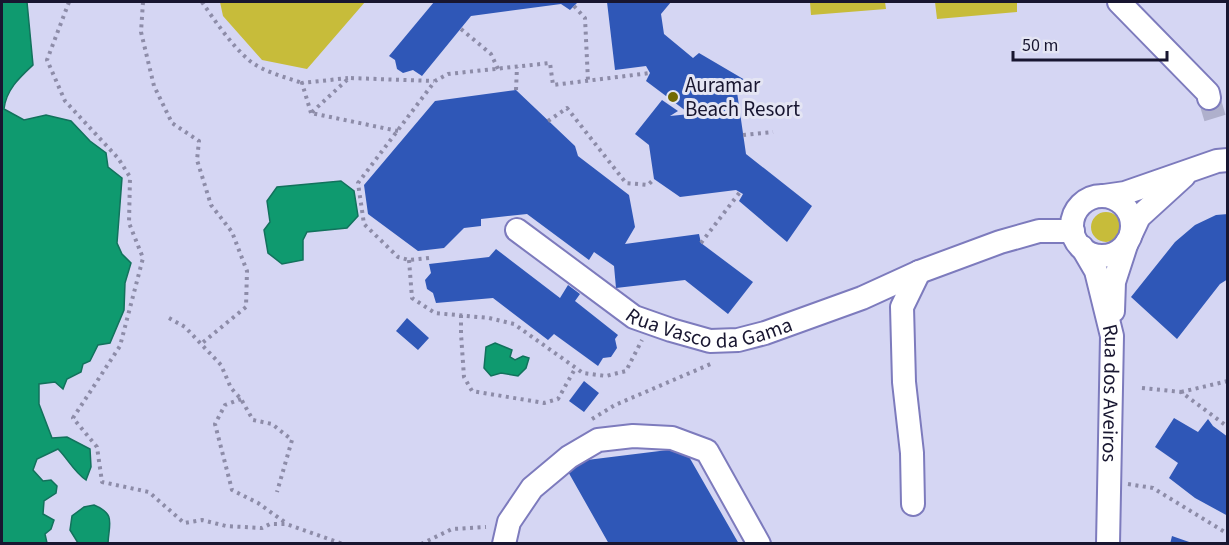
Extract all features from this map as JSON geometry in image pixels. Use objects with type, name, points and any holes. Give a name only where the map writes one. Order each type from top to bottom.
[{"type":"street","points":[[1119,2],[1208,93],[1209,98]]},
{"type":"street","points":[[1104,196],[1114,198],[1125,207],[1131,218],[1129,238],[1121,250],[1102,256],[1088,252],[1077,239],[1073,217],[1081,204],[1088,199],[1104,196],[1125,193],[1217,161],[1227,160]]},
{"type":"street","points":[[1112,336],[1114,282],[1139,217],[1192,170]]},
{"type":"street","name":"Rua Vasco da Gama","points":[[517,230],[634,317],[710,341],[738,340],[765,333],[862,298],[919,272],[999,242],[1039,231],[1077,239]]},
{"type":"street","name":"Rua dos Aveiros","points":[[1077,239],[1096,271],[1112,336],[1108,543]]},
{"type":"street","points":[[913,504],[912,453],[904,382],[902,307],[919,272]]},
{"type":"street","points":[[507,533],[532,488],[569,457],[598,440],[633,436],[672,438],[707,451],[759,543]]},
{"type":"path","points":[[69,2],[47,60],[65,101],[117,158],[130,177],[129,223],[143,258],[120,346],[73,418],[97,447],[102,482],[148,492],[184,523],[202,520],[226,526],[262,528],[270,524],[286,524]]},
{"type":"path","points":[[143,2],[141,32],[154,86],[172,123],[198,141],[197,160],[211,205],[232,232],[247,271],[246,307],[201,344]]},
{"type":"path","points":[[202,2],[217,24],[250,61],[302,83],[349,78],[435,81]]},
{"type":"path","points":[[574,6],[585,18],[588,81]]},
{"type":"path","points":[[461,29],[491,54],[498,69]]},
{"type":"path","points":[[429,258],[409,260],[398,256],[364,224],[358,183],[435,81],[448,74],[550,63],[553,86],[650,73]]},
{"type":"path","points":[[516,90],[517,67]]},
{"type":"path","points":[[311,113],[349,78]]},
{"type":"path","points":[[302,83],[311,113]]},
{"type":"path","points":[[548,121],[567,108],[626,183],[648,185],[654,178]]},
{"type":"path","points":[[311,113],[398,131]]},
{"type":"path","points":[[743,135],[773,132]]},
{"type":"path","points":[[701,243],[740,192]]},
{"type":"path","points":[[409,260],[412,298],[435,313],[514,324],[583,373],[606,376],[626,371],[643,338]]},
{"type":"path","points":[[461,315],[460,334],[464,377],[472,391],[543,403],[558,399],[576,367]]},
{"type":"path","points":[[169,318],[185,327],[221,365],[231,388],[241,399],[253,420],[272,424],[292,440],[277,492]]},
{"type":"path","points":[[1142,388],[1181,392],[1227,381]]},
{"type":"path","points":[[1181,392],[1227,427]]},
{"type":"path","points":[[241,399],[225,405],[215,424],[232,490],[258,503],[286,524],[343,543]]},
{"type":"path","points":[[1110,482],[1154,488],[1227,534]]},
{"type":"path","points":[[421,543],[452,529],[485,527],[497,515],[507,533]]},
{"type":"shaded area","points":[[2,2],[27,2],[33,65],[10,90],[4,109],[24,120],[46,115],[71,121],[90,141],[106,153],[108,167],[122,178],[117,243],[122,254],[131,263],[125,283],[124,310],[110,343],[98,345],[90,361],[83,364],[81,372],[67,379],[63,389],[55,382],[39,384],[39,404],[52,438],[67,437],[90,449],[91,467],[86,480],[58,449],[37,459],[33,470],[43,481],[51,480],[57,486],[56,493],[44,501],[43,514],[54,520],[51,529],[45,534],[47,543],[2,543]]},
{"type":"shaded area","points":[[220,2],[365,2],[307,69],[262,60],[223,16]]},
{"type":"shaded area","points":[[810,2],[885,2],[886,9],[811,15]]},
{"type":"shaded area","points":[[935,2],[1017,2],[1017,12],[937,19]]},
{"type":"shaded area","points":[[341,181],[354,191],[358,216],[347,228],[307,232],[303,240],[303,260],[282,264],[268,253],[264,230],[270,222],[267,201],[277,187]]},
{"type":"shaded area","points":[[1106,212],[1117,216],[1121,227],[1117,238],[1106,242],[1095,238],[1091,227],[1095,216]]},
{"type":"shaded area","points":[[495,343],[512,350],[510,357],[515,360],[523,356],[529,358],[526,368],[518,376],[501,373],[491,376],[484,368],[486,347]]},
{"type":"shaded area","points":[[94,505],[106,512],[110,520],[108,543],[78,543],[70,530],[72,516],[84,507]]},
{"type":"building","points":[[434,2],[578,2],[570,10],[561,4],[471,16],[422,76],[413,70],[403,73],[397,69],[395,60],[389,56]]},
{"type":"building","points":[[607,2],[671,2],[661,14],[664,34],[693,58],[699,53],[745,80],[737,92],[746,154],[812,206],[787,242],[739,201],[743,194],[736,190],[680,197],[654,179],[649,145],[635,134],[662,100],[678,111],[670,116],[690,114],[646,81],[650,73],[646,66],[615,70]]},
{"type":"building","points":[[516,90],[575,146],[578,156],[629,195],[635,227],[625,244],[699,234],[701,243],[753,282],[728,314],[685,280],[616,288],[614,266],[594,252],[589,260],[527,214],[481,219],[481,226],[464,228],[444,248],[418,251],[368,214],[364,185],[435,101]]},
{"type":"building","points":[[1228,214],[1228,279],[1220,284],[1177,339],[1131,297],[1175,242],[1195,225],[1216,215]]},
{"type":"building","points":[[496,249],[560,298],[568,285],[580,294],[575,301],[618,335],[615,339],[617,348],[611,357],[603,358],[598,366],[554,334],[548,340],[493,298],[436,303],[433,293],[427,289],[425,280],[431,273],[429,264],[489,257]]},
{"type":"building","points":[[407,318],[429,338],[418,350],[396,331]]},
{"type":"building","points":[[584,381],[599,393],[584,412],[569,401]]},
{"type":"building","points":[[1174,418],[1198,432],[1208,419],[1213,426],[1228,437],[1228,516],[1195,498],[1169,478],[1178,463],[1155,447]]},
{"type":"building","points":[[684,448],[739,544],[609,544],[566,468],[587,460]]},
{"type":"building","points":[[1172,536],[1192,543],[1192,544],[1170,544]]},
{"type":"tunnel","points":[[1209,98],[1215,118]]},
{"type":"place","name":"Auramar Beach Resort","points":[[673,97]]}]
